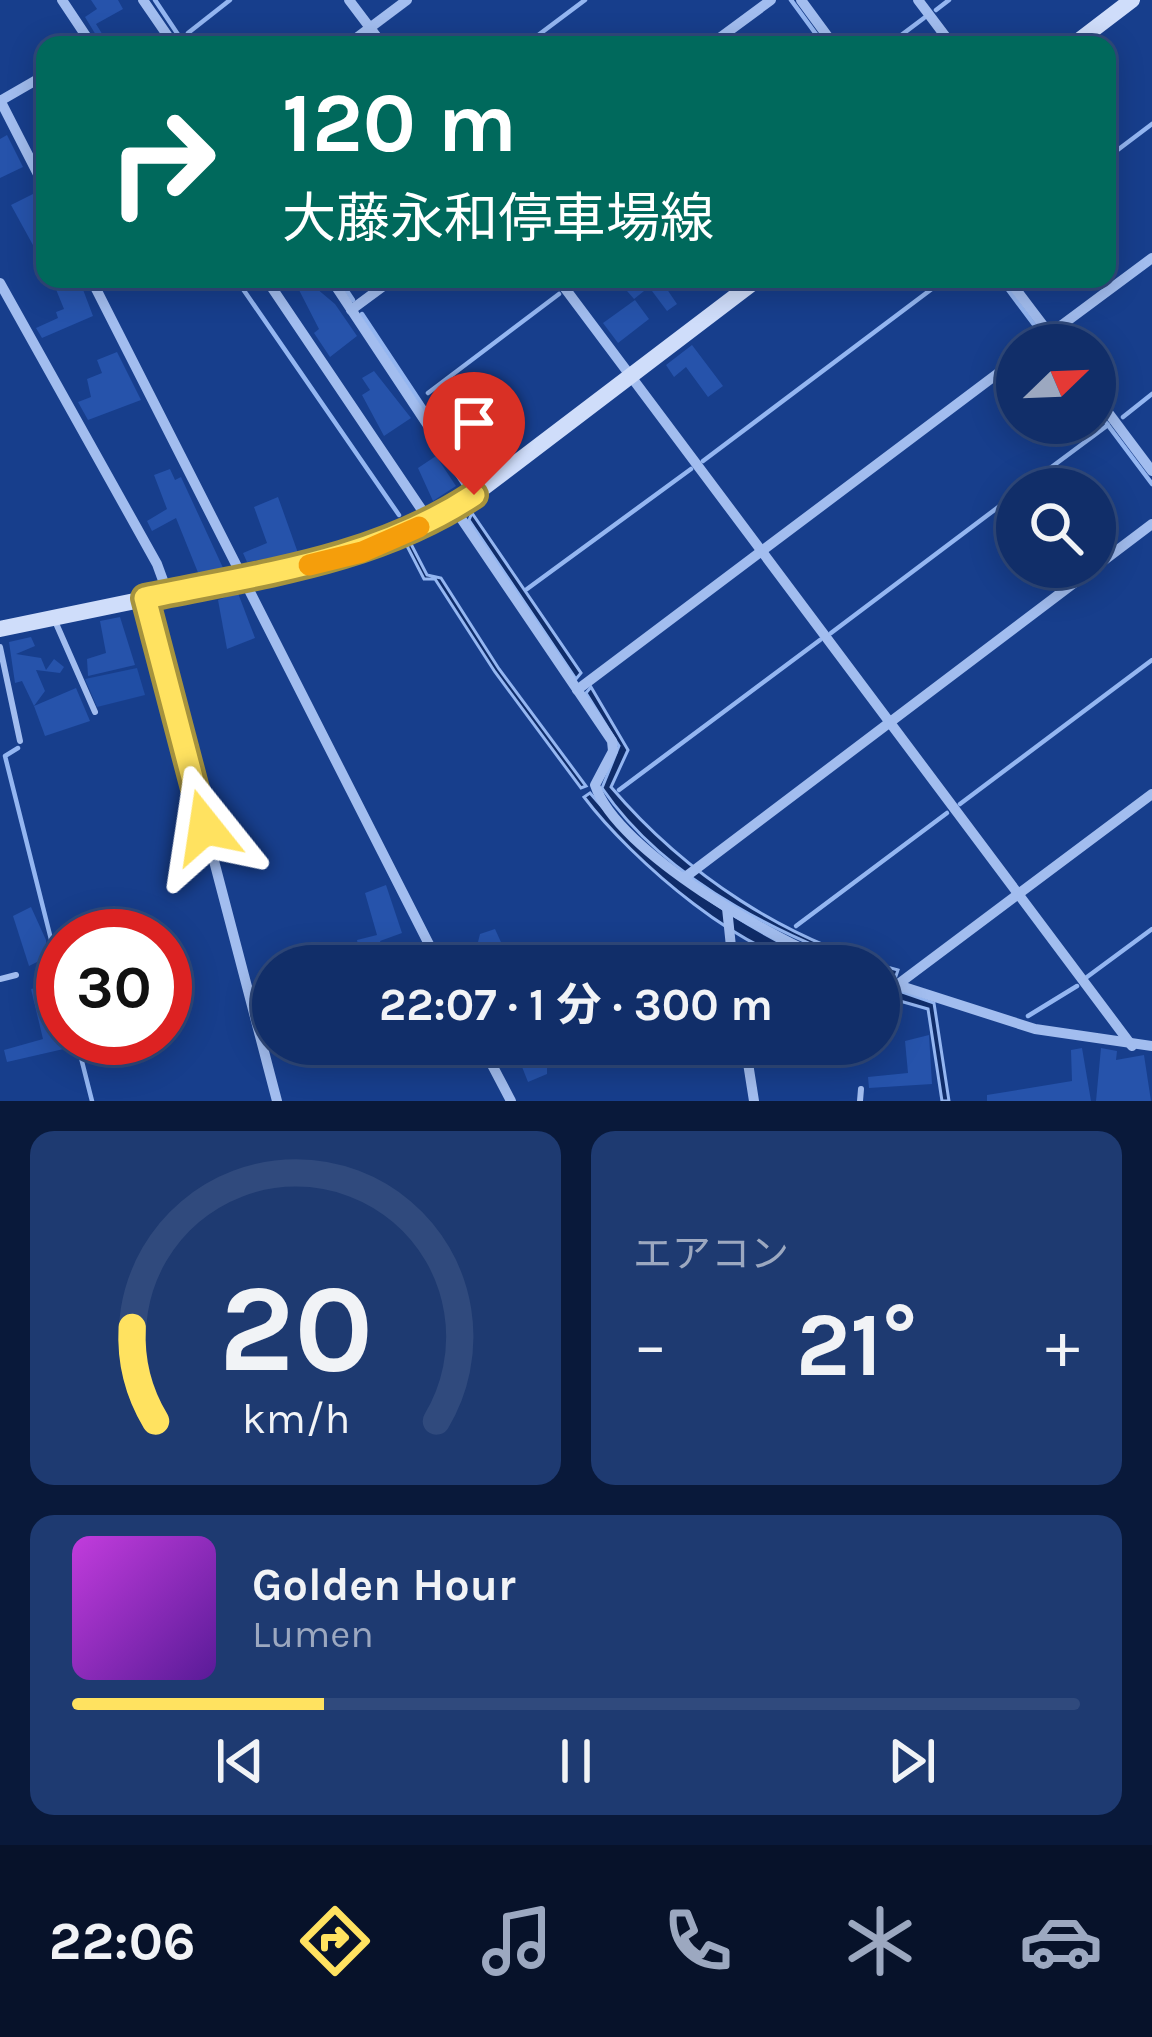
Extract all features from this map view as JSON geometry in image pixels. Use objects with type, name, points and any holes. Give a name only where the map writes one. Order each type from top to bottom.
[{"type":"main road","points":[[1085,36],[1132,0]]},
{"type":"main road","points":[[0,628],[362,552],[430,522],[474,495],[746,288]]},
{"type":"street","points":[[62,0],[86,36]]},
{"type":"street","points":[[143,0],[168,36]]},
{"type":"street","points":[[350,0],[376,36]]},
{"type":"street","points":[[359,36],[407,0]]},
{"type":"street","points":[[722,36],[771,0]]},
{"type":"street","points":[[801,0],[827,36]]},
{"type":"street","points":[[918,0],[945,36]]},
{"type":"street","points":[[36,80],[0,102],[36,171]]},
{"type":"street","points":[[1116,288],[1152,258]]},
{"type":"street","points":[[0,283],[157,564],[168,593]]},
{"type":"street","points":[[97,288],[429,945]]},
{"type":"street","points":[[272,288],[430,522]]},
{"type":"street","points":[[337,288],[474,495]]},
{"type":"street","points":[[351,310],[381,288]]},
{"type":"street","points":[[565,288],[1132,1046]]},
{"type":"street","points":[[1015,288],[1041,324]]},
{"type":"street","points":[[1072,324],[1116,288]]},
{"type":"street","points":[[577,690],[996,375]]},
{"type":"street","points":[[1116,423],[1152,471]]},
{"type":"street","points":[[454,508],[614,745],[597,793],[626,827],[727,908],[801,945]]},
{"type":"street","points":[[689,874],[1152,524]]},
{"type":"street","points":[[145,598],[277,1101]]},
{"type":"street","points":[[900,983],[1152,794]]},
{"type":"street","points":[[727,908],[730,945]]},
{"type":"street","points":[[900,986],[1035,1029],[1151,1046],[1152,1060]]},
{"type":"street","points":[[492,1065],[511,1101]]},
{"type":"street","points":[[748,1065],[754,1101]]},
{"type":"lane","points":[[53,618],[95,712]]},
{"type":"lane","points":[[0,647],[20,741]]},
{"type":"lane","points":[[0,980],[16,975]]},
{"type":"lane","points":[[860,1101],[861,1089]]},
{"type":"shaded area","points":[[472,513],[581,673],[576,679],[469,520]]},
{"type":"shaded area","points":[[411,544],[427,575],[441,578],[499,669],[586,786],[581,788],[495,672],[435,579],[424,579],[407,546]]},
{"type":"shaded area","points":[[137,668],[145,695],[97,707],[85,679]]},
{"type":"shaded area","points":[[591,687],[628,750],[611,787],[640,819],[741,901],[824,945],[814,945],[736,906],[661,854],[629,823],[602,788],[619,746],[586,693]]},
{"type":"shaded area","points":[[590,793],[642,847],[699,893],[786,945],[758,945],[694,904],[630,849],[584,797]]},
{"type":"shaded area","points":[[900,991],[934,1003],[949,1101],[942,1101],[928,1009],[900,1001]]},
{"type":"building","points":[[91,0],[118,0],[123,9],[96,24],[103,36],[97,36],[85,17],[97,9]]},
{"type":"building","points":[[7,135],[23,167],[0,178],[0,139]]},
{"type":"building","points":[[33,194],[36,199],[36,251],[11,205]]},
{"type":"building","points":[[55,288],[82,288],[93,316],[42,338],[36,328],[58,318],[56,312],[64,309]]},
{"type":"building","points":[[316,288],[335,304],[357,336],[330,357],[314,333],[319,329],[299,290]]},
{"type":"building","points":[[624,288],[648,288],[634,299]]},
{"type":"building","points":[[650,288],[666,288],[677,304],[667,311]]},
{"type":"building","points":[[635,300],[649,319],[618,343],[603,323]]},
{"type":"building","points":[[692,345],[723,386],[708,397],[686,367],[674,377],[666,365]]},
{"type":"building","points":[[117,352],[141,400],[88,420],[78,402],[91,397],[87,379],[102,373],[97,360]]},
{"type":"building","points":[[374,371],[411,418],[384,436],[362,395],[370,390],[362,378]]},
{"type":"building","points":[[436,456],[456,486],[433,501],[418,468]]},
{"type":"building","points":[[170,469],[175,480],[181,477],[224,570],[199,575],[176,518],[152,531],[147,521],[167,509],[154,475]]},
{"type":"building","points":[[278,497],[298,553],[247,562],[243,553],[267,543],[254,507]]},
{"type":"building","points":[[238,593],[255,638],[227,649],[218,600]]},
{"type":"building","points":[[120,617],[135,665],[88,676],[87,659],[106,653],[100,621]]},
{"type":"building","points":[[31,637],[35,646],[16,654],[41,658],[46,670],[54,659],[64,667],[60,673],[36,670],[45,691],[34,706],[22,681],[15,683],[9,642]]},
{"type":"building","points":[[76,688],[90,721],[45,736],[34,706]]},
{"type":"building","points":[[386,885],[402,933],[380,941],[382,945],[358,945],[357,940],[377,935],[365,893]]},
{"type":"building","points":[[31,907],[36,918],[36,962],[29,966],[13,916]]},
{"type":"building","points":[[495,929],[502,945],[479,945],[480,934]]},
{"type":"building","points":[[929,1035],[932,1084],[869,1088],[868,1077],[908,1073],[905,1041]]},
{"type":"building","points":[[36,1041],[36,1055],[7,1062],[4,1050]]},
{"type":"building","points":[[1082,1048],[1091,1101],[987,1101],[987,1095],[1072,1081],[1071,1050]]},
{"type":"building","points":[[1101,1048],[1117,1051],[1116,1060],[1144,1055],[1151,1101],[1096,1101]]},
{"type":"building","points":[[521,1065],[547,1065],[547,1074],[528,1082]]},
{"type":"waterway","points":[[155,0],[179,36]]},
{"type":"waterway","points":[[188,33],[230,0]]},
{"type":"waterway","points":[[537,36],[585,0]]},
{"type":"waterway","points":[[791,0],[817,36]]},
{"type":"waterway","points":[[936,10],[949,0]]},
{"type":"waterway","points":[[900,36],[924,18]]},
{"type":"waterway","points":[[1116,151],[1152,124]]},
{"type":"waterway","points":[[242,288],[399,515]]},
{"type":"waterway","points":[[345,288],[353,300]]},
{"type":"waterway","points":[[703,461],[933,288]]},
{"type":"waterway","points":[[1007,288],[1034,324]]},
{"type":"waterway","points":[[428,393],[559,294]]},
{"type":"waterway","points":[[362,314],[470,477]]},
{"type":"waterway","points":[[1123,417],[1152,394]]},
{"type":"waterway","points":[[1116,436],[1152,484]]},
{"type":"waterway","points":[[1050,468],[1082,444]]},
{"type":"waterway","points":[[527,589],[691,469]]},
{"type":"waterway","points":[[831,633],[996,509]]},
{"type":"waterway","points":[[619,790],[820,640]]},
{"type":"waterway","points":[[960,804],[1152,660]]},
{"type":"waterway","points":[[18,748],[5,756],[43,909]]},
{"type":"waterway","points":[[796,926],[947,813]]},
{"type":"waterway","points":[[1087,977],[1152,929]]},
{"type":"waterway","points":[[1028,1016],[1077,986]]},
{"type":"waterway","points":[[83,1065],[92,1101]]},
{"type":"slow traffic","points":[[309,565],[362,552],[419,527]]},
{"type":"route","points":[[205,827],[145,598],[362,552],[430,522],[474,495]]}]
